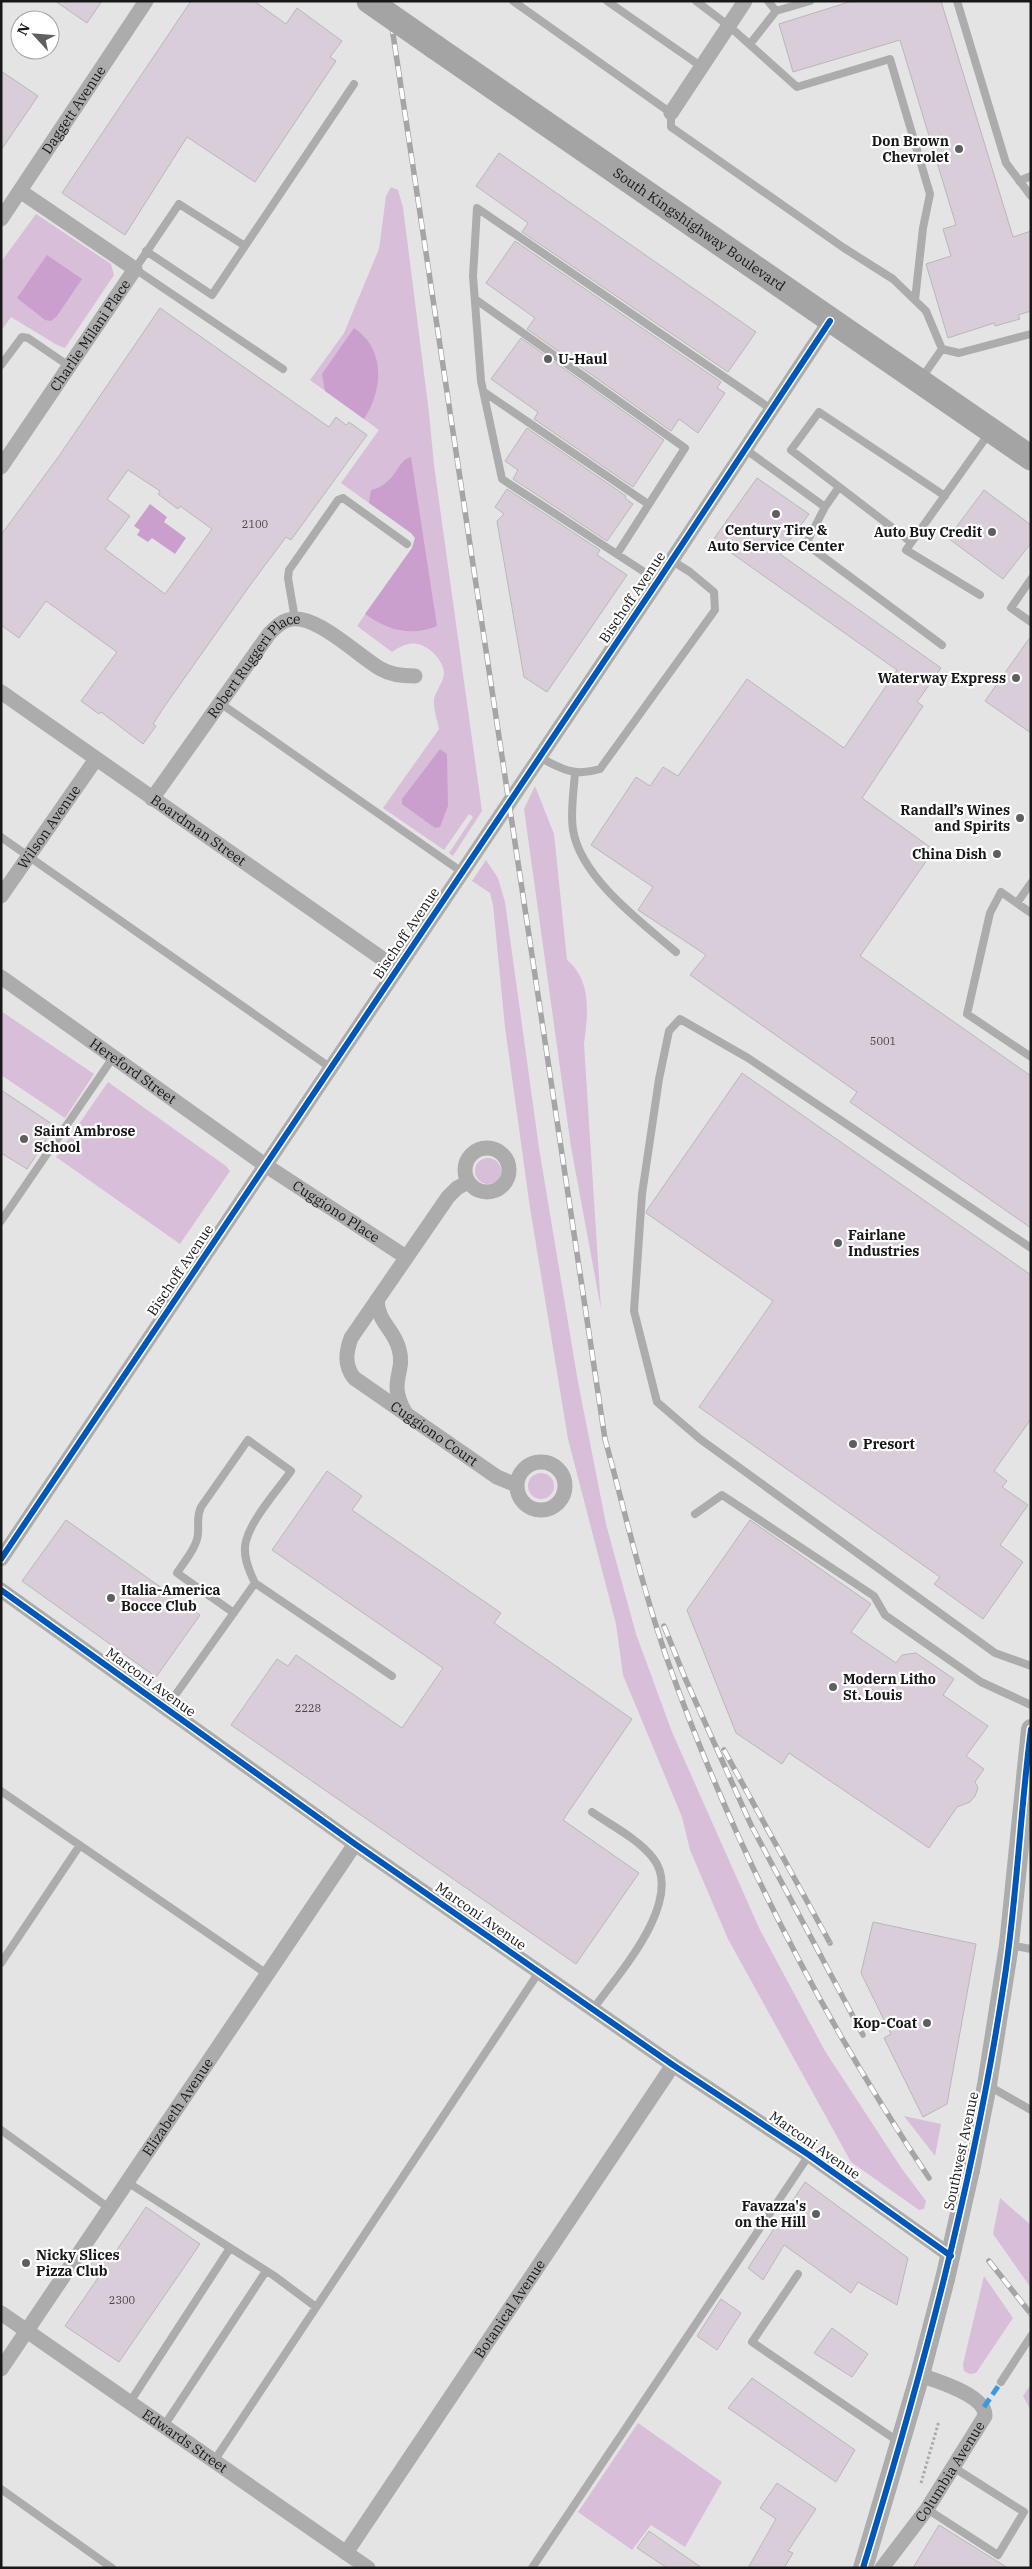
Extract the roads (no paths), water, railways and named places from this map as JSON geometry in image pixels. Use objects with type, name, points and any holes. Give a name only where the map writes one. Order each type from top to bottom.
[{"type":"main road","name":"South Kingshighway Boulevard","points":[[369,1],[1031,458]]},
{"type":"street","name":"Daggett Avenue","points":[[1,219],[146,1]]},
{"type":"street","points":[[671,113],[745,1]]},
{"type":"street","name":"Charlie Milani Place","points":[[1,467],[135,269],[20,191]]},
{"type":"street","name":"Bischoff Avenue","points":[[1,1559],[658,581],[830,321]]},
{"type":"street","name":"Robert Ruggeri Place","points":[[152,799],[269,634],[279,624],[295,619],[322,628],[381,669],[404,676],[414,676]]},
{"type":"street","name":"Boardman Street","points":[[1,692],[397,969]]},
{"type":"street","name":"Wilson Avenue","points":[[1,896],[96,759]]},
{"type":"street","name":"Hereford Street","points":[[1,978],[266,1165]]},
{"type":"street","name":"Cuggiono Place","points":[[266,1165],[406,1256]]},
{"type":"street","points":[[406,1414],[398,1400],[396,1388],[400,1350],[396,1340],[381,1320],[377,1300],[448,1197],[457,1188],[468,1182]]},
{"type":"street","name":"Cuggiono Court","points":[[377,1300],[348,1347],[346,1358],[348,1371],[354,1378],[496,1477],[516,1485]]},
{"type":"street","name":"Marconi Avenue","points":[[1,1590],[355,1844],[673,2066],[809,2155],[951,2256]]},
{"type":"street","name":"Southwest Avenue","points":[[863,2568],[920,2376],[951,2256],[970,2170],[987,2085],[1009,1945],[1031,1729]]},
{"type":"street","name":"Elizabeth Avenue","points":[[1,2369],[355,1844]]},
{"type":"street","name":"Botanical Avenue","points":[[346,2553],[673,2066]]},
{"type":"street","name":"Edwards Street","points":[[1,2313],[368,2568]]},
{"type":"street","name":"Columbia Avenue","points":[[882,2568],[927,2509],[985,2416],[986,2409],[982,2403],[961,2391],[920,2376]]},
{"type":"lane","points":[[513,1],[671,113],[670,127],[844,248],[893,279],[926,311],[942,349]]},
{"type":"lane","points":[[607,1],[702,67]]},
{"type":"lane","points":[[696,1],[729,26],[797,87],[890,59],[930,194],[923,228],[915,300]]},
{"type":"lane","points":[[768,1],[776,11]]},
{"type":"lane","points":[[750,44],[776,11],[810,1]]},
{"type":"lane","points":[[957,1],[1006,164],[1031,196]]},
{"type":"lane","points":[[146,251],[212,295],[354,84]]},
{"type":"lane","points":[[1019,181],[1031,176]]},
{"type":"lane","points":[[245,246],[179,204],[135,269],[283,369]]},
{"type":"lane","points":[[658,581],[502,479],[481,382],[473,276],[477,208],[771,409]]},
{"type":"lane","points":[[475,299],[685,448],[617,554]]},
{"type":"lane","points":[[942,349],[959,353],[1031,334]]},
{"type":"lane","points":[[1,365],[22,337],[28,338],[69,366]]},
{"type":"lane","points":[[919,382],[942,349]]},
{"type":"lane","points":[[484,392],[648,504]]},
{"type":"lane","points":[[911,542],[791,450],[819,412],[945,496]]},
{"type":"lane","points":[[980,595],[906,550],[991,431]]},
{"type":"lane","points":[[745,449],[825,506]]},
{"type":"lane","points":[[839,486],[825,506],[806,544],[942,645]]},
{"type":"lane","points":[[295,619],[288,578],[289,570],[338,500],[343,498],[407,544]]},
{"type":"lane","points":[[539,757],[562,770],[585,774],[600,769],[715,610],[714,592],[690,572],[671,560]]},
{"type":"lane","points":[[1031,579],[1011,608],[1031,622]]},
{"type":"lane","points":[[220,703],[462,872]]},
{"type":"lane","points":[[575,772],[573,830],[588,865],[607,891],[676,952]]},
{"type":"lane","points":[[1,837],[331,1068]]},
{"type":"lane","points":[[1017,903],[1031,883]]},
{"type":"lane","points":[[1031,913],[1001,892],[990,913],[967,1014],[1031,1057]]},
{"type":"lane","points":[[1031,1248],[748,1058],[680,1019],[669,1031],[659,1079],[642,1194],[634,1312],[657,1402],[700,1439],[995,1653],[1031,1666]]},
{"type":"lane","points":[[1,1221],[114,1056]]},
{"type":"lane","points":[[234,1613],[177,1573],[196,1541],[198,1534],[197,1516],[201,1507],[248,1440],[291,1471],[259,1516],[246,1541],[249,1570],[255,1583],[392,1676]]},
{"type":"lane","points":[[694,1514],[722,1495],[874,1596],[885,1615],[981,1682],[1031,1705]]},
{"type":"lane","points":[[166,1708],[255,1583]]},
{"type":"lane","points":[[1,1791],[267,1974]]},
{"type":"lane","points":[[592,1812],[640,1845],[654,1859],[659,1872],[661,1898],[654,1917],[639,1944],[593,2009]]},
{"type":"lane","points":[[1,1963],[80,1845]]},
{"type":"lane","points":[[1009,1945],[1031,1949]]},
{"type":"lane","points":[[214,2461],[540,1972]]},
{"type":"lane","points":[[987,2085],[1031,2110]]},
{"type":"lane","points":[[1,2130],[109,2208]]},
{"type":"lane","points":[[532,2568],[809,2155]]},
{"type":"lane","points":[[127,2182],[266,2271],[316,2307]]},
{"type":"lane","points":[[130,2402],[230,2248]]},
{"type":"lane","points":[[164,2426],[266,2271]]},
{"type":"lane","points":[[798,2274],[752,2342],[900,2443]]},
{"type":"lane","points":[[1000,2382],[1031,2336]]},
{"type":"lane","points":[[927,2509],[998,2555],[1024,2512],[953,2467]]},
{"type":"lane","points":[[1,2489],[112,2568]]},
{"type":"railway","points":[[388,1],[605,1439],[658,1632],[692,1727],[720,1795],[781,1926],[815,1991],[851,2054],[929,2178]]},
{"type":"railway","points":[[664,1626],[685,1678],[751,1825],[863,2035]]},
{"type":"railway","points":[[724,1750],[830,1943]]},
{"type":"railway","points":[[989,2261],[1031,2314]]},
{"type":"place","name":"Don Brown Chevrolet","points":[[959,149]]},
{"type":"place","name":"U-Haul","points":[[548,359]]},
{"type":"place","name":"Century Tire & Auto Service Center","points":[[776,514]]},
{"type":"place","name":"Auto Buy Credit","points":[[992,532]]},
{"type":"place","name":"Waterway Express","points":[[1016,678]]},
{"type":"place","name":"Randall’s Wines and Spirits","points":[[1020,818]]},
{"type":"place","name":"China Dish","points":[[997,854]]},
{"type":"place","name":"Saint Ambrose School","points":[[24,1139]]},
{"type":"place","name":"Fairlane Industries","points":[[838,1243]]},
{"type":"place","name":"Presort","points":[[853,1444]]},
{"type":"place","name":"Italia-America Bocce Club","points":[[111,1598]]},
{"type":"place","name":"Modern Litho St. Louis","points":[[833,1687]]},
{"type":"place","name":"Kop-Coat","points":[[927,2023]]},
{"type":"place","name":"Favazza's on the Hill","points":[[816,2214]]},
{"type":"place","name":"Nicky Slices Pizza Club","points":[[26,2263]]}]
